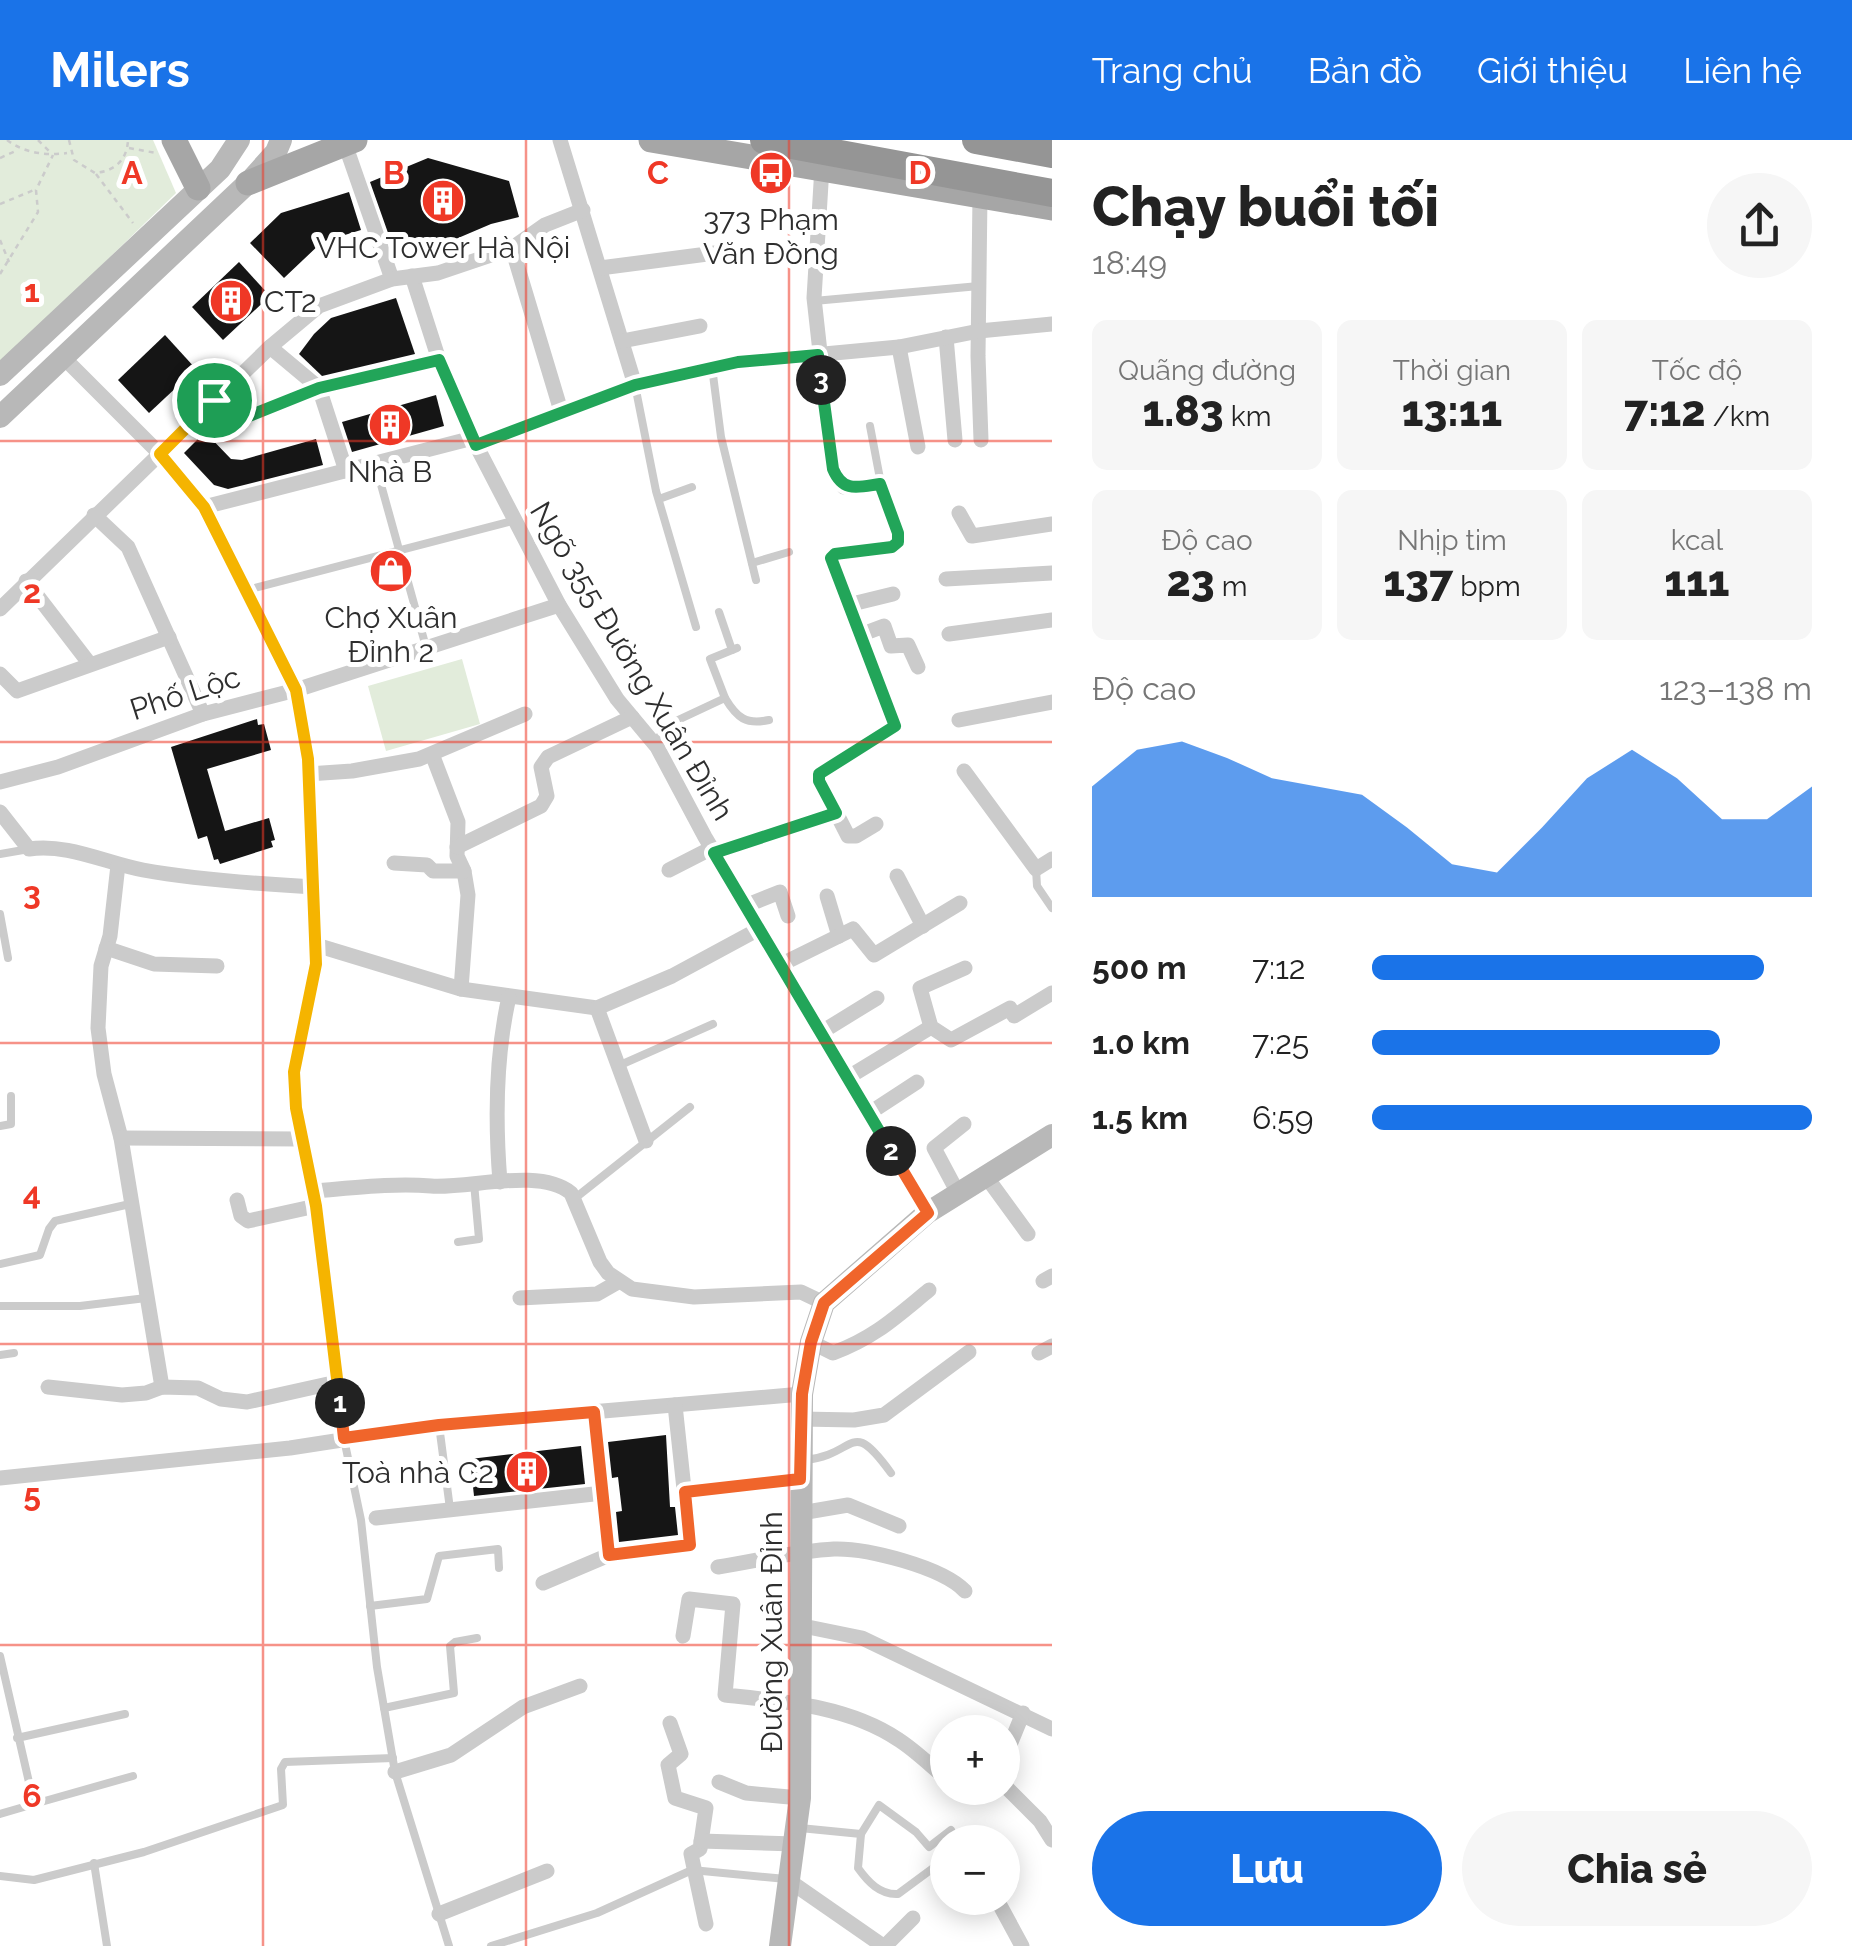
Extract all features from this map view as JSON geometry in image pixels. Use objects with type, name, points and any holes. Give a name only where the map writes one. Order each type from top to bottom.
[{"type":"highway","points":[[764,140],[1052,195]]},
{"type":"highway","points":[[976,140],[1052,150]]},
{"type":"main road","points":[[651,140],[1052,208]]},
{"type":"main road","points":[[739,140],[1052,195]]},
{"type":"main road","points":[[1015,140],[1052,150]]},
{"type":"main road","points":[[248,183],[350,142]]},
{"type":"main road","points":[[167,147],[198,188]]},
{"type":"street","points":[[0,375],[220,170],[239,140]]},
{"type":"street","points":[[0,417],[248,183],[281,140]]},
{"type":"street","points":[[560,140],[635,385]]},
{"type":"street","points":[[350,142],[392,279]]},
{"type":"street","points":[[822,167],[814,302],[833,469],[844,487],[880,484],[898,542],[892,547],[833,555],[831,562],[895,726],[819,774],[819,781],[848,836],[856,836],[876,824]]},
{"type":"street","points":[[980,195],[982,440]]},
{"type":"street","points":[[0,609],[214,400],[319,306],[392,279],[438,273],[512,248],[545,226],[583,210]]},
{"type":"street","points":[[512,248],[561,412]]},
{"type":"street","points":[[600,268],[715,253]]},
{"type":"street","name":"Ngõ 355 Đường Xuân Đỉnh","points":[[412,276],[439,360],[474,442],[560,604],[617,700],[653,742],[780,966],[928,1213]]},
{"type":"street","points":[[204,507],[474,442],[635,385],[712,367],[899,347],[979,331],[1052,324]]},
{"type":"street","points":[[622,341],[700,326]]},
{"type":"street","points":[[946,337],[955,440]]},
{"type":"street","points":[[270,347],[319,388],[346,470]]},
{"type":"street","points":[[899,347],[918,447]]},
{"type":"street","points":[[62,357],[160,454],[204,507],[296,690],[308,774],[316,964],[294,1072],[344,1438]]},
{"type":"street","points":[[214,400],[239,420],[319,388],[439,360]]},
{"type":"street","points":[[959,513],[972,536],[1052,524]]},
{"type":"street","points":[[94,515],[128,547],[203,714]]},
{"type":"street","points":[[946,580],[1052,574]]},
{"type":"street","points":[[26,581],[88,663]]},
{"type":"street","points":[[848,605],[892,594]]},
{"type":"street","name":"Phố Lộc","points":[[0,782],[58,767],[203,714],[296,690],[560,604]]},
{"type":"street","points":[[949,634],[1052,620]]},
{"type":"street","points":[[860,635],[884,626],[891,646],[908,645],[918,667]]},
{"type":"street","points":[[0,674],[16,691],[88,663],[170,638]]},
{"type":"street","points":[[959,720],[1052,702]]},
{"type":"street","points":[[308,774],[352,771],[432,754],[525,714]]},
{"type":"street","points":[[457,847],[542,806],[546,796],[541,767],[548,757],[632,717]]},
{"type":"street","points":[[432,754],[458,822],[456,856],[464,871],[468,895],[461,989]]},
{"type":"street","points":[[964,771],[1036,869],[1052,859]]},
{"type":"street","points":[[0,812],[29,849],[60,849],[118,865],[260,884],[314,887]]},
{"type":"street","points":[[669,870],[713,851]]},
{"type":"street","points":[[394,862],[427,865],[433,871],[464,871]]},
{"type":"street","points":[[118,865],[101,966],[98,1028],[104,1074],[121,1138],[162,1387]]},
{"type":"street","points":[[897,876],[922,926]]},
{"type":"street","points":[[746,906],[780,892],[788,916]]},
{"type":"street","points":[[827,896],[839,936]]},
{"type":"street","points":[[780,966],[853,928],[874,955],[960,902]]},
{"type":"street","points":[[316,944],[461,989],[597,1008],[672,976],[759,929]]},
{"type":"street","points":[[106,948],[154,964],[217,966]]},
{"type":"street","points":[[965,968],[920,988],[931,1027],[951,1040],[1010,1008],[1014,1016],[1052,993]]},
{"type":"street","points":[[500,1182],[497,1093],[501,1030],[509,997]]},
{"type":"street","points":[[820,1033],[877,998]]},
{"type":"street","points":[[597,1008],[646,1141]]},
{"type":"street","points":[[847,1078],[931,1027]]},
{"type":"street","points":[[868,1114],[917,1082]]},
{"type":"street","points":[[958,1194],[934,1148],[964,1124]]},
{"type":"street","points":[[237,1200],[241,1216],[248,1221],[314,1199],[398,1184],[554,1185],[567,1189],[574,1199],[600,1262],[618,1282],[647,1294],[694,1297],[801,1292],[824,1303],[928,1213],[1052,1135]]},
{"type":"street","points":[[121,1138],[302,1140]]},
{"type":"street","points":[[985,1176],[1028,1234]]},
{"type":"street","points":[[520,1298],[597,1294],[618,1282]]},
{"type":"street","points":[[811,1342],[833,1352],[856,1344],[876,1334],[929,1290]]},
{"type":"street","name":"Đường Xuân Đỉnh","points":[[780,1946],[800,1798],[802,1394],[811,1342],[824,1303]]},
{"type":"street","points":[[801,1418],[854,1420],[884,1415],[968,1352]]},
{"type":"street","points":[[48,1387],[122,1395],[162,1387],[198,1388],[221,1399],[247,1402],[338,1382]]},
{"type":"street","points":[[0,1478],[290,1448],[439,1425],[802,1394]]},
{"type":"street","points":[[544,1582],[609,1555],[690,1545],[675,1405]]},
{"type":"street","points":[[594,1412],[609,1555]]},
{"type":"street","points":[[376,1518],[602,1494]]},
{"type":"street","points":[[801,1512],[848,1505],[899,1526]]},
{"type":"street","points":[[718,1567],[838,1549],[916,1564],[952,1578],[965,1591]]},
{"type":"street","points":[[684,1636],[688,1599],[733,1604],[725,1695],[800,1703],[864,1721],[900,1740],[930,1765]]},
{"type":"street","points":[[803,1626],[862,1638],[1052,1729]]},
{"type":"street","points":[[394,1765],[452,1755],[522,1707],[580,1686]]},
{"type":"street","points":[[1020,1720],[1023,1713]]},
{"type":"street","points":[[670,1723],[681,1754],[668,1765],[675,1798],[706,1808],[700,1849],[691,1854],[706,1924]]},
{"type":"street","points":[[718,1782],[746,1793],[800,1798]]},
{"type":"street","points":[[1020,1802],[1052,1840]]},
{"type":"street","points":[[701,1841],[795,1836]]},
{"type":"street","points":[[438,1914],[547,1871]]},
{"type":"street","points":[[788,1880],[884,1946],[913,1918]]},
{"type":"street","points":[[1003,1915],[1015,1944]]},
{"type":"lane","points":[[814,302],[978,286]]},
{"type":"lane","points":[[712,367],[720,437],[756,580]]},
{"type":"lane","points":[[635,385],[659,499],[696,627]]},
{"type":"lane","points":[[870,426],[880,484]]},
{"type":"lane","points":[[374,463],[427,648]]},
{"type":"lane","points":[[659,499],[692,487]]},
{"type":"lane","points":[[247,590],[516,520]]},
{"type":"lane","points":[[752,563],[788,552]]},
{"type":"lane","points":[[719,612],[734,649],[710,659],[725,698],[740,719],[753,724],[770,720]]},
{"type":"lane","points":[[653,742],[678,720],[725,698]]},
{"type":"lane","points":[[713,851],[836,813]]},
{"type":"lane","points":[[0,854],[29,849]]},
{"type":"lane","points":[[1036,869],[1037,886],[1052,908]]},
{"type":"lane","points":[[0,914],[8,958]]},
{"type":"lane","points":[[618,1066],[713,1024]]},
{"type":"lane","points":[[0,1126],[11,1124],[11,1096]]},
{"type":"lane","points":[[574,1199],[690,1108]]},
{"type":"lane","points":[[458,1242],[479,1239],[474,1183]]},
{"type":"lane","points":[[0,1264],[40,1254],[56,1221],[130,1204]]},
{"type":"lane","points":[[0,1306],[80,1306],[146,1298]]},
{"type":"lane","points":[[0,1355],[14,1353]]},
{"type":"lane","points":[[439,1425],[450,1509]]},
{"type":"lane","points":[[344,1438],[361,1520],[394,1765],[450,1946]]},
{"type":"lane","points":[[685,1492],[800,1470],[848,1444],[863,1442],[871,1446],[891,1473]]},
{"type":"lane","points":[[370,1606],[427,1599],[437,1557],[498,1549],[499,1568]]},
{"type":"lane","points":[[384,1708],[454,1693],[450,1646],[477,1638]]},
{"type":"lane","points":[[0,1656],[34,1804]]},
{"type":"lane","points":[[17,1738],[125,1714]]},
{"type":"lane","points":[[0,1876],[34,1880],[144,1852],[283,1805],[285,1762],[394,1765]]},
{"type":"lane","points":[[0,1814],[134,1776]]},
{"type":"lane","points":[[930,1845],[879,1805],[861,1834],[858,1868],[889,1894],[898,1894],[930,1870]]},
{"type":"lane","points":[[795,1836],[861,1834]]},
{"type":"lane","points":[[94,1863],[107,1946]]},
{"type":"lane","points":[[491,1946],[597,1914],[692,1870],[788,1880]]},
{"type":"path","points":[[7,140],[19,149],[53,155],[70,153]]},
{"type":"path","points":[[38,140],[53,155]]},
{"type":"path","points":[[69,140],[70,153],[80,166],[95,172],[144,238]]},
{"type":"path","points":[[95,172],[122,162],[128,140]]},
{"type":"path","points":[[128,148],[167,147]]},
{"type":"path","points":[[0,158],[19,149]]},
{"type":"path","points":[[0,274],[38,212],[36,190],[53,155]]},
{"type":"path","points":[[0,204],[36,190]]},
{"type":"path","points":[[0,240],[9,262]]},
{"type":"green space","points":[[0,140],[153,140],[176,193],[0,364]]},
{"type":"green space","points":[[462,659],[480,724],[386,751],[368,686]]},
{"type":"building","name":"VHC Tower Hà Nội","points":[[428,158],[509,181],[519,217],[491,224],[430,250],[393,247],[370,182]]},
{"type":"building","points":[[349,192],[361,230],[322,242],[284,278],[250,243],[281,213]]},
{"type":"building","name":"CT2","points":[[239,262],[270,296],[223,340],[192,307]]},
{"type":"building","points":[[396,298],[415,354],[322,376],[299,354],[331,318]]},
{"type":"building","points":[[165,335],[196,369],[149,413],[118,380]]},
{"type":"building","name":"Nhà B","points":[[436,395],[444,426],[352,452],[342,422]]},
{"type":"building","points":[[205,432],[231,459],[242,460],[316,439],[323,465],[228,489],[214,485],[184,453]]},
{"type":"building","points":[[257,719],[258,725],[264,724],[271,750],[207,769],[225,831],[269,818],[275,840],[271,841],[273,847],[220,864],[218,859],[214,860],[207,836],[198,839],[171,747]]},
{"type":"building","points":[[666,1435],[670,1507],[675,1507],[678,1535],[619,1542],[616,1512],[622,1511],[618,1477],[612,1478],[608,1442]]},
{"type":"building","name":"Toà nhà C2","points":[[581,1446],[585,1484],[474,1496],[470,1459]]},
{"type":"place","name":"373 Phạm Văn Đồng","points":[[771,173]]},
{"type":"place","name":"VHC Tower Hà Nội","points":[[443,201]]},
{"type":"place","name":"CT2","points":[[231,301]]},
{"type":"place","name":"Nhà B","points":[[390,425]]},
{"type":"place","name":"Chợ Xuân Đỉnh 2","points":[[391,571]]},
{"type":"place","name":"Toà nhà C2","points":[[527,1472]]},
{"type":"route","points":[[818,355],[833,469],[838,481],[852,488],[880,484],[898,542],[892,547],[835,554],[831,562],[895,726],[819,774],[836,813],[714,853],[928,1213],[824,1303],[811,1342],[802,1394],[800,1479],[685,1492],[690,1545],[609,1555],[594,1412],[439,1425],[344,1438],[316,1206],[296,1108],[294,1072],[316,964],[308,759],[296,690],[204,507],[160,454],[214,400],[239,420],[319,388],[439,360],[476,445],[635,385],[738,362],[818,355]]}]
